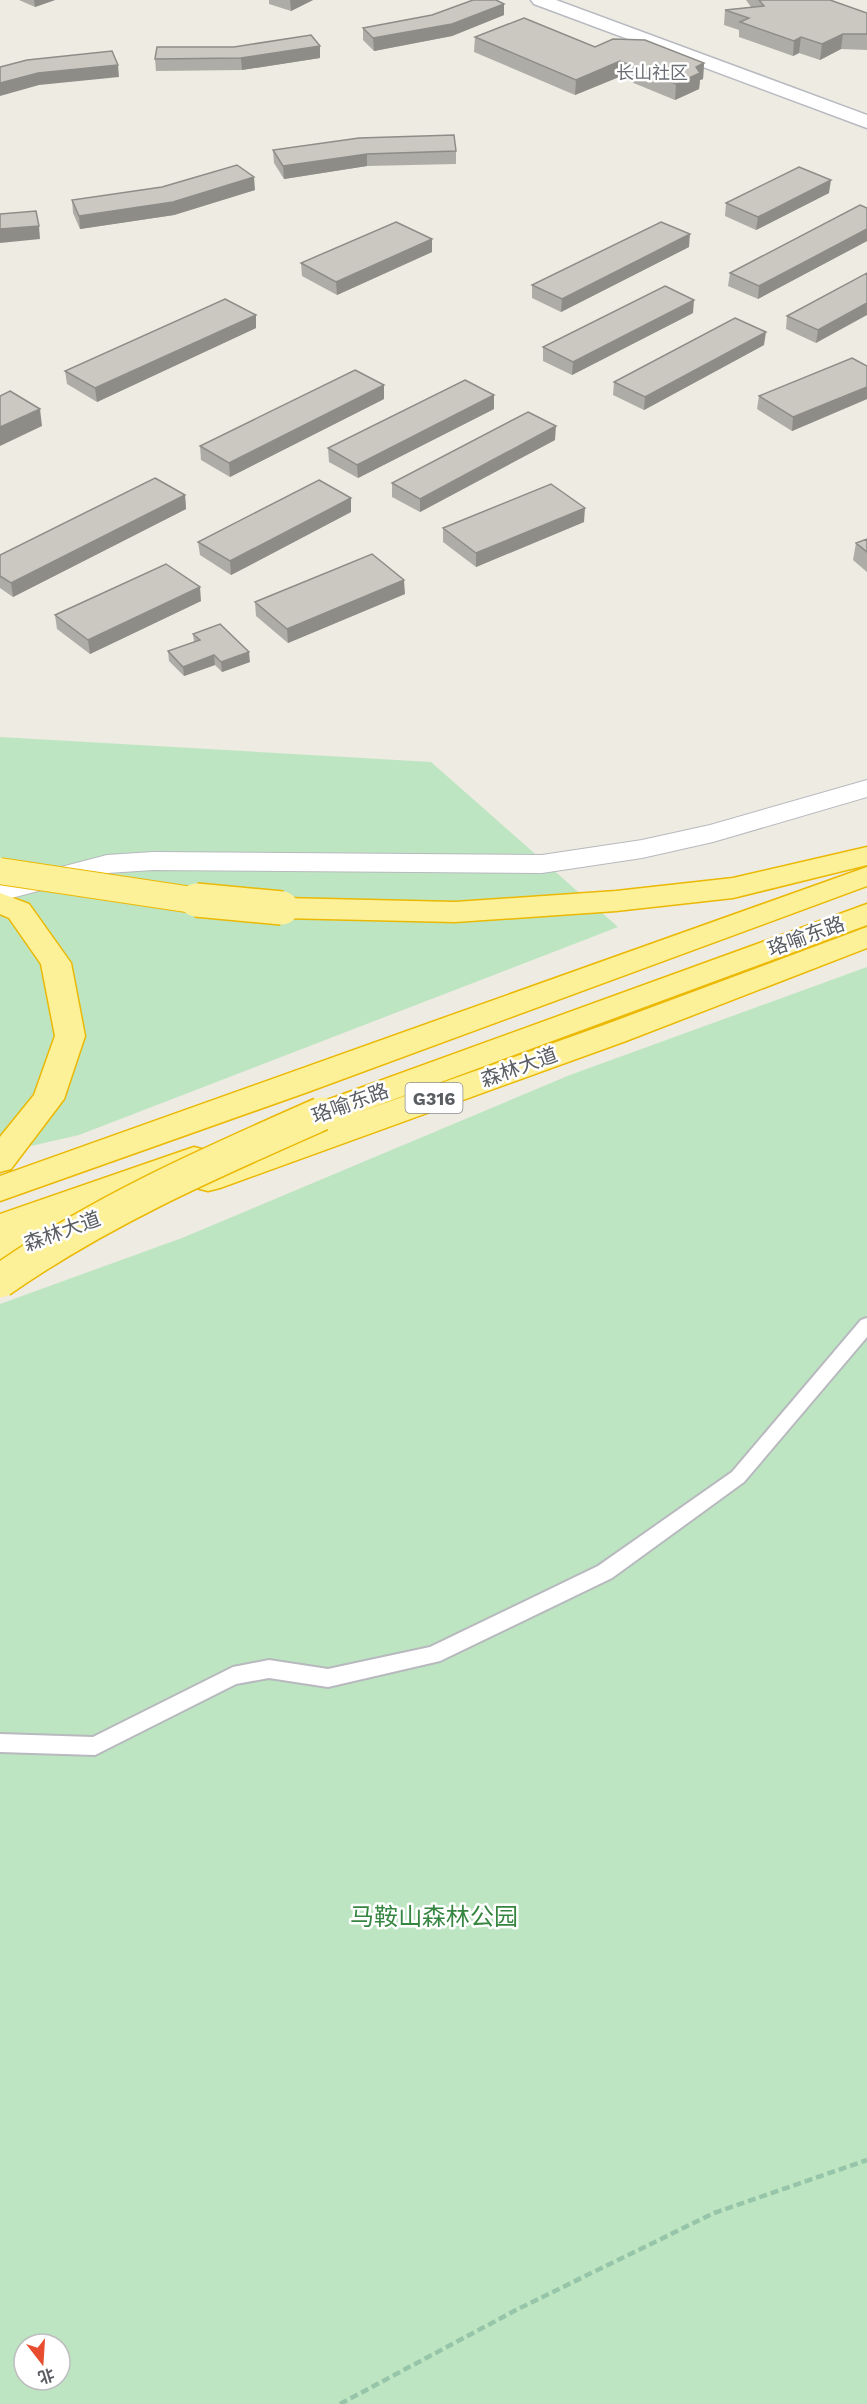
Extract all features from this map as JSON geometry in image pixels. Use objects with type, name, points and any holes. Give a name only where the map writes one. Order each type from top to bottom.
[{"type":"highway","points":[[0,871],[208,902],[282,908],[455,912],[616,901],[733,888],[867,856]]},
{"type":"highway","points":[[0,1189],[294,1085],[867,876]]},
{"type":"highway","points":[[0,903],[20,912],[56,963],[70,1036],[48,1099],[0,1160]]},
{"type":"highway","name":"珞喻东路","points":[[0,1227],[862,923]]},
{"type":"highway","name":"森林大道","points":[[0,1253],[615,1033],[862,923]]},
{"type":"highway","points":[[0,1281],[34,1256],[171,1181],[321,1114]]},
{"type":"main road","points":[[540,0],[858,113]]},
{"type":"street","points":[[0,892],[107,864],[153,861],[542,864],[642,849],[714,833],[867,788]]},
{"type":"lane","points":[[0,1743],[95,1746],[233,1676],[269,1669],[328,1678],[433,1655],[595,1578],[738,1477],[867,1325]]},
{"type":"path","points":[[340,2404],[518,2309],[714,2213],[867,2160]]},
{"type":"green space","points":[[0,737],[431,762],[618,927],[79,1135],[0,1153]]},
{"type":"green space","name":"马鞍山森林公园","points":[[867,967],[867,2404],[0,2404],[0,1304],[182,1238],[570,1075]]},
{"type":"building","points":[[473,0],[496,0],[504,4],[452,24],[373,38],[363,28],[432,15]]},
{"type":"building","points":[[759,0],[830,0],[867,13],[867,34],[843,34],[822,44],[801,37],[794,41],[740,22],[749,18],[725,10],[764,6]]},
{"type":"building","points":[[524,18],[595,47],[613,39],[645,40],[704,63],[696,67],[700,73],[676,84],[620,61],[576,80],[475,37]]},
{"type":"building","points":[[311,35],[320,46],[241,58],[155,59],[157,47],[234,47]]},
{"type":"building","points":[[112,51],[118,65],[38,73],[0,83],[0,67],[27,60]]},
{"type":"building","points":[[454,135],[456,151],[367,154],[283,166],[273,150],[359,138]]},
{"type":"building","points":[[237,165],[254,177],[173,202],[79,216],[72,200],[162,187]]},
{"type":"building","points":[[799,167],[831,180],[758,217],[726,203]]},
{"type":"building","points":[[860,205],[867,208],[867,229],[759,286],[730,273]]},
{"type":"building","points":[[36,211],[39,226],[0,229],[0,214]]},
{"type":"building","points":[[396,222],[432,239],[336,282],[301,263]]},
{"type":"building","points":[[661,222],[690,234],[562,299],[532,285]]},
{"type":"building","points":[[867,273],[867,303],[818,330],[787,316]]},
{"type":"building","points":[[665,286],[694,300],[573,362],[543,347]]},
{"type":"building","points":[[225,299],[256,315],[95,388],[65,371]]},
{"type":"building","points":[[735,318],[766,332],[645,397],[614,382]]},
{"type":"building","points":[[852,358],[867,366],[867,387],[793,417],[759,396]]},
{"type":"building","points":[[355,370],[384,385],[229,463],[200,446]]},
{"type":"building","points":[[465,380],[494,395],[357,465],[328,448]]},
{"type":"building","points":[[10,391],[40,409],[0,427],[0,396]]},
{"type":"building","points":[[528,412],[556,426],[420,499],[392,483]]},
{"type":"building","points":[[155,478],[185,495],[11,583],[0,576],[0,555]]},
{"type":"building","points":[[319,480],[351,498],[230,561],[198,542]]},
{"type":"building","points":[[551,484],[585,508],[476,553],[443,528]]},
{"type":"building","points":[[867,539],[867,552],[856,543]]},
{"type":"building","points":[[372,554],[404,580],[287,629],[255,602]]},
{"type":"building","points":[[166,564],[200,587],[88,640],[55,615]]},
{"type":"building","points":[[220,624],[249,652],[221,662],[214,655],[183,667],[168,651],[200,640],[193,634]]},
{"type":"district","name":"长山社区","points":[[652,72]]}]
